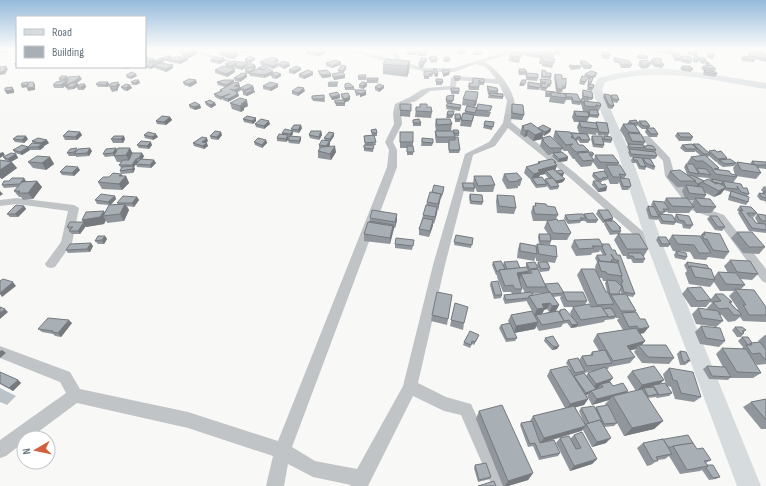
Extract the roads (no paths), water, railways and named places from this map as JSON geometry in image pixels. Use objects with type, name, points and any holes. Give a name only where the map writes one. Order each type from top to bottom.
[{"type":"street","points":[[0,352],[65,377],[75,395],[188,420],[282,451],[314,469],[342,474],[360,483],[405,400],[410,387],[439,265],[469,154],[492,144],[507,123],[511,101],[502,82],[494,73]]},
{"type":"street","points":[[633,73],[614,75],[601,80],[597,90],[624,153],[656,248],[749,486]]},
{"type":"street","points":[[673,73],[766,86]]},
{"type":"street","points":[[275,486],[282,451],[392,167],[393,150],[389,142],[398,124],[397,113],[399,104],[413,99],[423,91],[429,89],[453,88],[454,78],[502,82]]},
{"type":"street","points":[[507,123],[572,175],[656,248]]},
{"type":"street","points":[[646,138],[667,160],[670,176],[695,208],[720,217],[766,278]]},
{"type":"street","points":[[0,202],[17,201],[74,208],[66,243],[51,264]]},
{"type":"street","points":[[410,387],[444,404],[466,409],[501,486]]},
{"type":"street","points":[[0,450],[75,395]]}]
